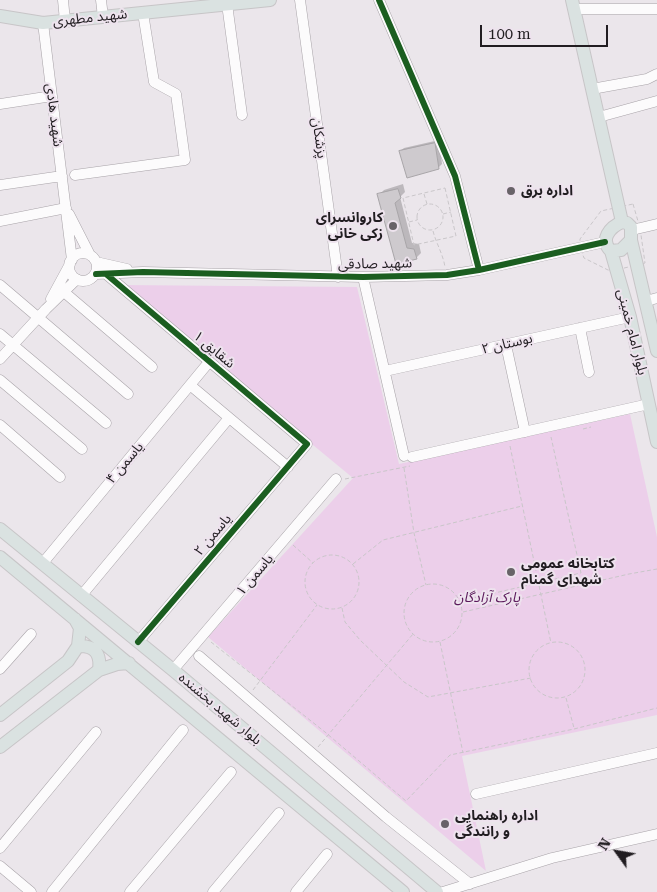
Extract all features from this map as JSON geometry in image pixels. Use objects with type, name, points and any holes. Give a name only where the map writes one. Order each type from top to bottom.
[{"type":"main road","name":"شهید مطهری","points":[[0,16],[42,23],[103,17],[196,4],[227,4],[270,0]]},
{"type":"main road","name":"بلوار امام خمینی","points":[[574,5],[592,88],[628,231],[651,300],[657,352]]},
{"type":"main road","points":[[612,228],[628,231],[621,250],[608,247],[612,228]]},
{"type":"main road","name":"بلوار امام خمینی","points":[[608,247],[630,317],[657,442]]},
{"type":"main road","name":"بلوار شهید بخشنده","points":[[0,529],[173,670],[437,892]]},
{"type":"main road","name":"بلوار شهید بخشنده","points":[[0,557],[398,890]]},
{"type":"main road","points":[[0,715],[68,661],[78,646],[80,628],[75,619]]},
{"type":"main road","points":[[78,646],[87,647],[96,652],[100,661],[99,670]]},
{"type":"main road","points":[[0,746],[99,670],[117,664],[129,663]]},
{"type":"main road","points":[[184,709],[199,692]]},
{"type":"street","points":[[63,0],[65,21]]},
{"type":"street","points":[[101,0],[103,17]]},
{"type":"street","name":"پزشکان","points":[[300,0],[338,277]]},
{"type":"street","points":[[379,0],[455,176],[479,270]]},
{"type":"street","points":[[227,4],[242,115]]},
{"type":"street","points":[[574,5],[657,9]]},
{"type":"street","points":[[76,175],[186,160],[176,94],[154,82],[143,12]]},
{"type":"street","name":"شهید هادی","points":[[42,23],[66,208],[71,262]]},
{"type":"street","points":[[592,88],[647,79],[657,74]]},
{"type":"street","points":[[0,104],[52,96]]},
{"type":"street","points":[[599,117],[657,101]]},
{"type":"street","points":[[0,185],[62,176]]},
{"type":"street","points":[[0,221],[66,208],[101,274]]},
{"type":"street","points":[[628,231],[657,224]]},
{"type":"street","name":"شهید صادقی","points":[[142,272],[338,277],[447,274],[608,247]]},
{"type":"street","points":[[46,308],[71,262],[78,254],[86,254],[93,259],[142,272]]},
{"type":"street","points":[[71,262],[71,273],[78,280],[86,281],[101,274],[142,272]]},
{"type":"street","name":"شقایق ۱","points":[[101,274],[307,444]]},
{"type":"street","points":[[363,277],[385,371],[410,459],[649,404]]},
{"type":"street","points":[[0,360],[46,308],[78,280]]},
{"type":"street","points":[[0,285],[128,394]]},
{"type":"street","points":[[64,292],[152,367]]},
{"type":"street","name":"بوستان ۲","points":[[385,371],[630,317]]},
{"type":"street","points":[[580,328],[589,372]]},
{"type":"street","points":[[0,334],[106,423]]},
{"type":"street","points":[[506,345],[525,432]]},
{"type":"street","name":"یاسمن ۴","points":[[42,564],[209,362]]},
{"type":"street","points":[[0,380],[82,449]]},
{"type":"street","points":[[190,385],[288,467]]},
{"type":"street","points":[[81,596],[229,418]]},
{"type":"street","points":[[0,426],[60,478]]},
{"type":"street","name":"یاسمن ۲","points":[[138,642],[307,444]]},
{"type":"street","name":"یاسمن ۱","points":[[173,670],[341,479]]},
{"type":"street","points":[[0,669],[31,634]]},
{"type":"street","points":[[199,656],[386,817],[470,884]]},
{"type":"street","points":[[52,892],[183,730]]},
{"type":"street","points":[[0,848],[96,732]]},
{"type":"street","points":[[476,794],[657,753]]},
{"type":"street","points":[[130,892],[231,772]]},
{"type":"street","points":[[213,892],[279,813]]},
{"type":"street","points":[[443,892],[552,858],[657,834]]},
{"type":"street","points":[[296,892],[327,854]]},
{"type":"street","points":[[0,866],[31,892]]},
{"type":"path","points":[[445,188],[451,212],[456,236],[414,246],[403,198],[445,188]]},
{"type":"path","points":[[424,193],[427,205]]},
{"type":"path","points":[[432,204],[441,209],[442,214],[443,220],[438,229],[428,231],[418,226],[416,215],[422,206],[432,204]]},
{"type":"path","points":[[442,214],[451,212]]},
{"type":"path","points":[[409,222],[417,220]]},
{"type":"path","points":[[433,230],[435,240],[443,254],[447,274]]},
{"type":"path","points":[[460,601],[581,573],[549,426]]},
{"type":"path","points":[[579,430],[597,426]]},
{"type":"path","points":[[509,435],[551,643]]},
{"type":"path","points":[[410,459],[404,468],[414,533],[426,585]]},
{"type":"path","points":[[341,479],[404,468]]},
{"type":"path","points":[[352,564],[383,540],[522,506]]},
{"type":"path","points":[[334,555],[344,557],[352,564],[358,573],[360,583],[357,594],[351,602],[342,608],[331,609],[321,607],[312,600],[307,591],[305,581],[308,570],[314,562],[323,556],[334,555]]},
{"type":"path","points":[[463,612],[629,574],[656,569],[657,574]]},
{"type":"path","points":[[433,583],[444,585],[454,592],[460,601],[463,612],[461,624],[455,633],[445,640],[434,642],[423,640],[413,634],[406,625],[404,614],[406,602],[412,592],[426,585],[433,583]]},
{"type":"path","points":[[247,697],[317,604]]},
{"type":"path","points":[[342,608],[345,622],[360,640],[404,682],[428,697],[531,678]]},
{"type":"path","points":[[313,754],[413,634]]},
{"type":"path","points":[[208,640],[328,734],[406,800],[450,755],[574,729],[657,708]]},
{"type":"path","points":[[440,641],[463,753]]},
{"type":"path","points":[[551,643],[569,644],[579,652],[585,665],[584,678],[577,690],[566,697],[552,698],[540,692],[531,682],[529,668],[533,655],[542,646],[551,643]]},
{"type":"path","points":[[566,697],[574,729]]},
{"type":"green space","name":"پارک آزادگان","points":[[119,285],[357,287],[399,464],[630,414],[657,537],[657,715],[462,756],[486,871],[208,637],[353,478]]},
{"type":"building","points":[[435,143],[439,169],[407,178],[399,151]]},
{"type":"building","name":"کاروانسرای زکی خانی","points":[[398,189],[401,198],[395,203],[407,248],[414,249],[417,259],[396,264],[377,194]]},
{"type":"cycle path","points":[[379,0],[455,176],[479,270]]},
{"type":"cycle path","points":[[96,274],[143,272],[363,277],[447,275],[479,270],[605,242]]},
{"type":"cycle path","points":[[106,274],[307,444],[138,642]]},
{"type":"place","name":"اداره برق","points":[[511,191]]},
{"type":"place","name":"کاروانسرای زکی خانی","points":[[393,226]]},
{"type":"place","name":"کتابخانه عمومی شهدای گمنام","points":[[511,572]]},
{"type":"place","name":"اداره راهنمایی و رانندگی","points":[[445,824]]}]
